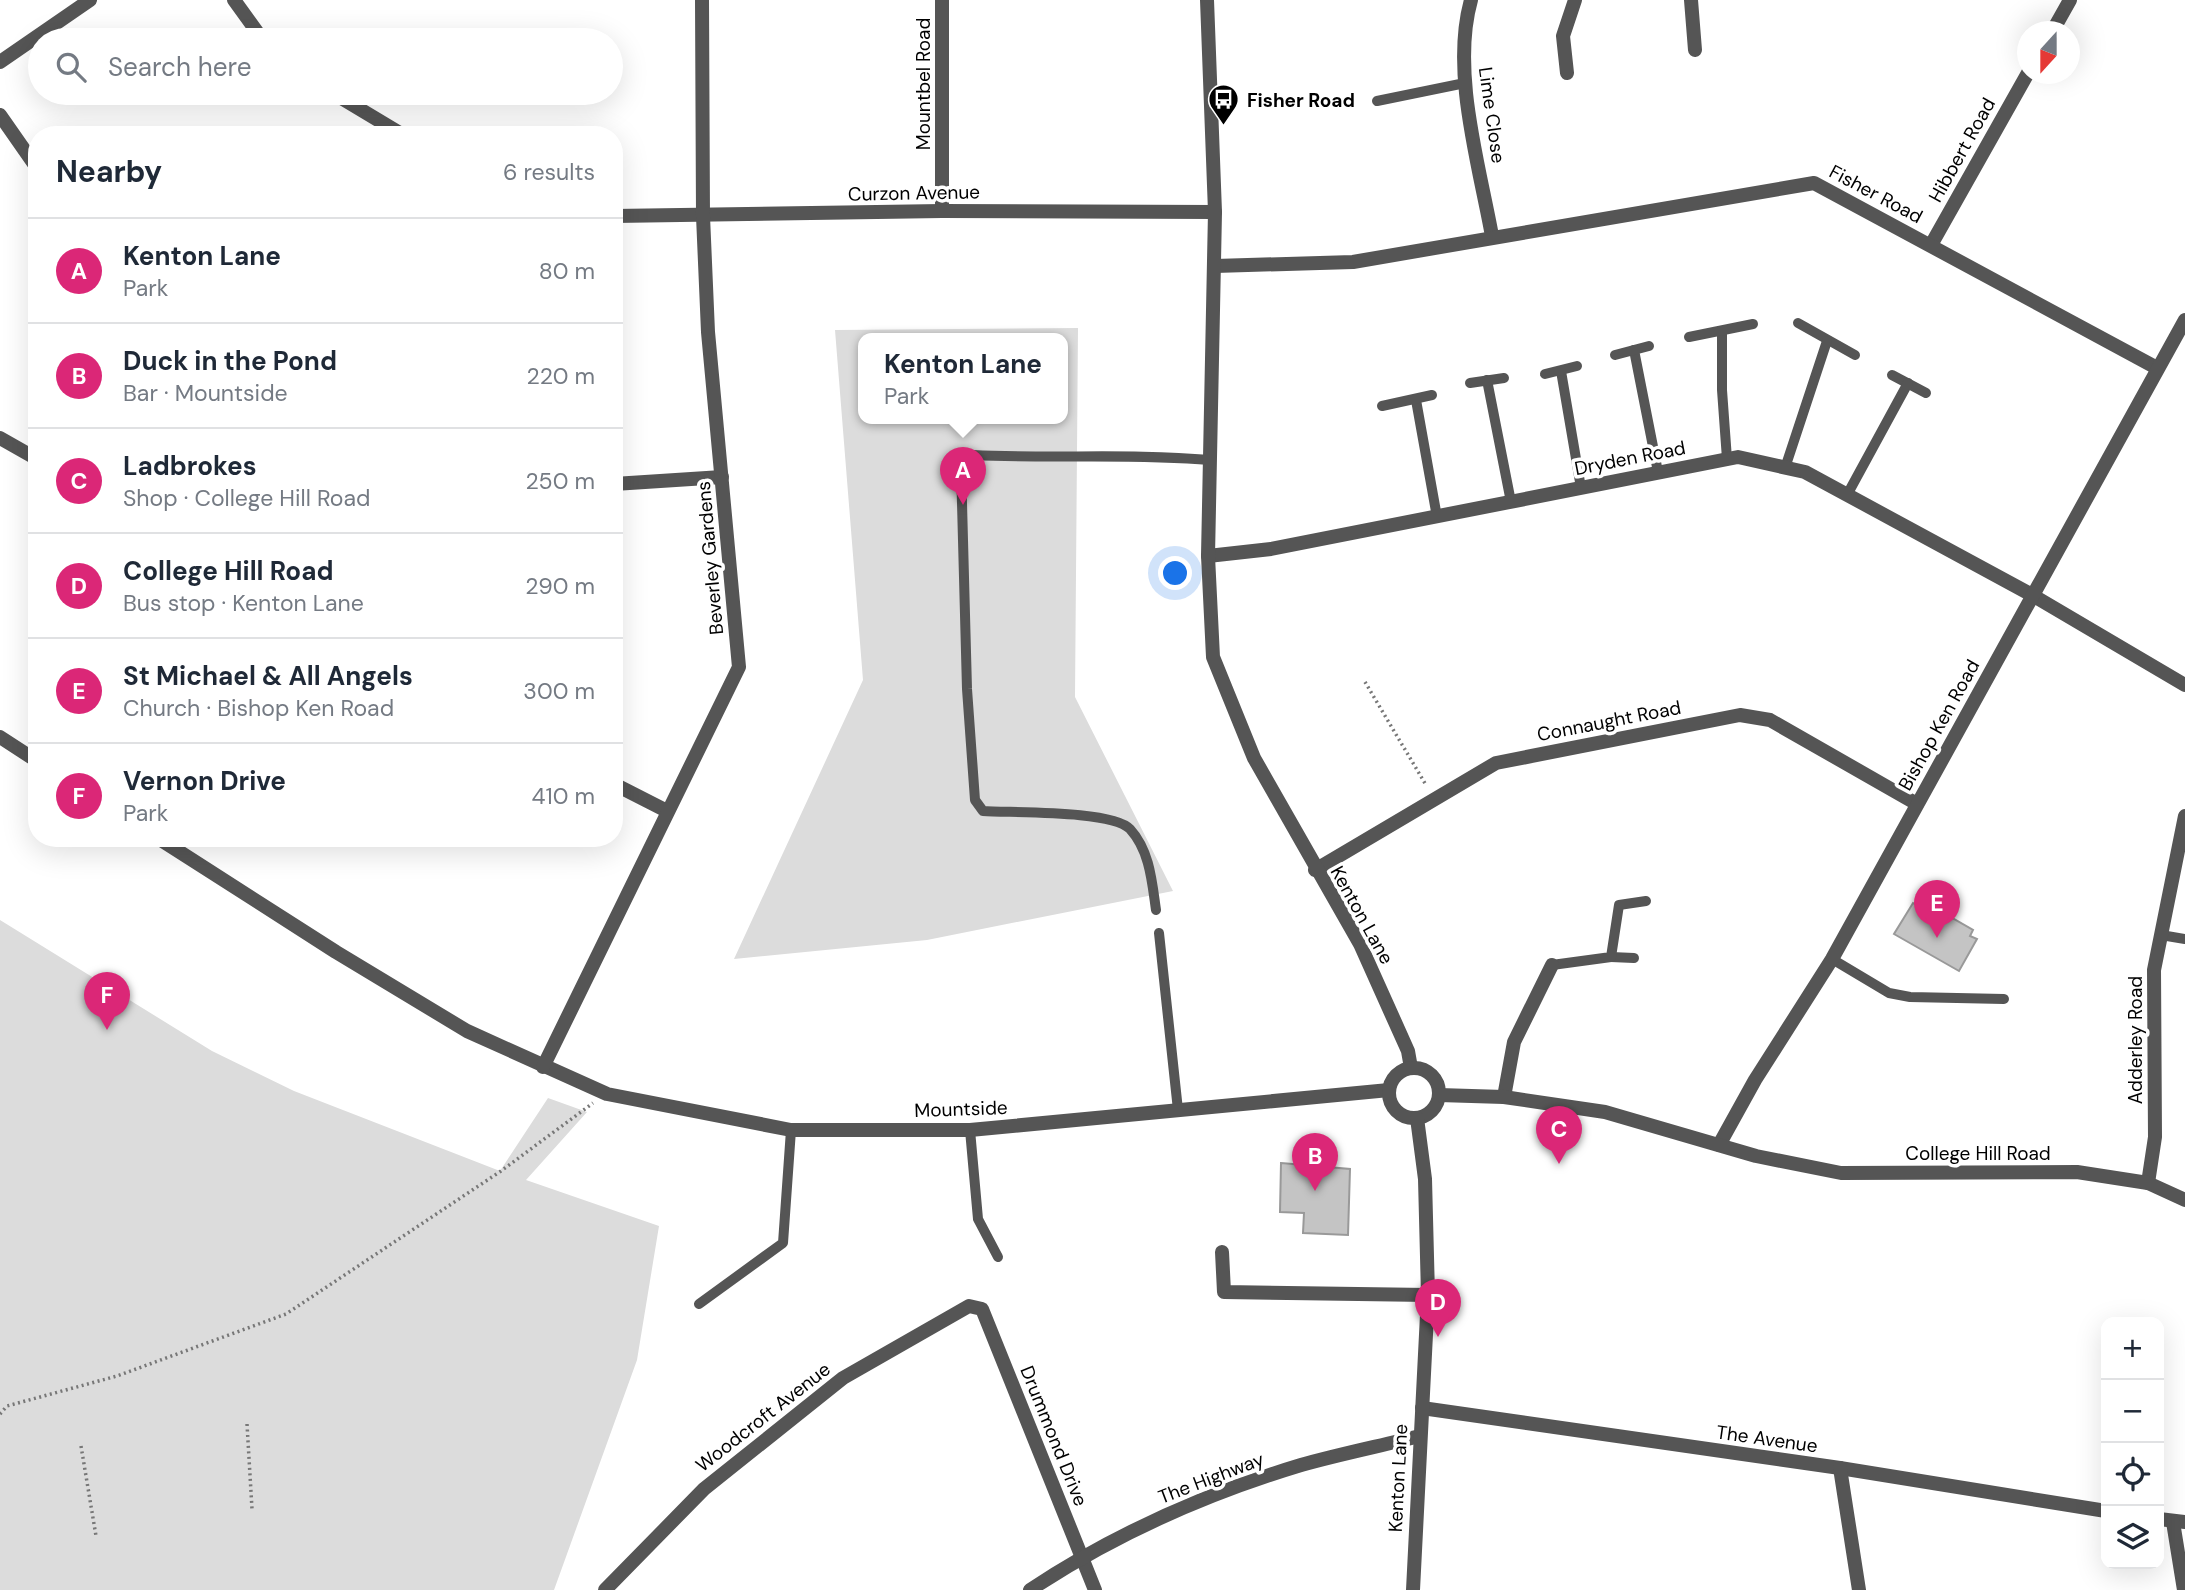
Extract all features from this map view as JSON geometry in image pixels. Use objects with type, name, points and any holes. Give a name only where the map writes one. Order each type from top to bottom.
[{"type":"street","points":[[49,28],[90,0]]},
{"type":"street","points":[[234,0],[254,28]]},
{"type":"street","name":"Beverley Gardens","points":[[543,1067],[739,667],[708,332],[703,216],[702,0]]},
{"type":"street","name":"Mountbel Road","points":[[942,0],[942,211]]},
{"type":"street","name":"Kenton Lane","points":[[1207,0],[1215,212],[1208,556],[1213,657],[1254,758],[1315,870],[1360,944],[1408,1051],[1410,1068]]},
{"type":"street","name":"Lime Close","points":[[1471,0],[1464,27],[1465,83],[1492,236]]},
{"type":"street","points":[[1567,73],[1563,36],[1575,0]]},
{"type":"street","points":[[1690,0],[1695,50]]},
{"type":"street","points":[[2058,21],[2070,0]]},
{"type":"street","points":[[0,62],[28,43]]},
{"type":"street","name":"Hibbert Road","points":[[1931,245],[2022,84]]},
{"type":"street","points":[[353,105],[388,126]]},
{"type":"street","points":[[0,115],[28,154]]},
{"type":"street","name":"Fisher Road","points":[[1215,266],[1353,262],[1492,236],[1814,183],[2157,368]]},
{"type":"street","name":"Curzon Avenue","points":[[623,216],[942,211],[1215,212]]},
{"type":"street","name":"Bishop Ken Road","points":[[1719,1145],[1755,1080],[1832,959],[2185,320]]},
{"type":"street","points":[[0,438],[28,454]]},
{"type":"street","name":"Dryden Road","points":[[1208,556],[1271,549],[1738,457],[1786,465],[2032,595]]},
{"type":"street","points":[[623,483],[722,477]]},
{"type":"street","points":[[2032,595],[2185,685]]},
{"type":"street","name":"Connaught Road","points":[[1315,870],[1496,762],[1740,715],[1770,720],[1917,804]]},
{"type":"street","points":[[0,737],[28,755]]},
{"type":"street","points":[[623,789],[667,811]]},
{"type":"street","name":"Adderley Road","points":[[2148,1183],[2155,1137],[2154,970],[2185,816]]},
{"type":"street","name":"Mountside","points":[[172,847],[336,952],[467,1031],[607,1094],[791,1130],[970,1130],[1389,1090]]},
{"type":"street","points":[[1504,1097],[1514,1042],[1552,965]]},
{"type":"street","points":[[1410,1068],[1431,1075],[1439,1094],[1430,1112],[1417,1118],[1396,1111],[1389,1090],[1396,1075],[1410,1068]]},
{"type":"street","name":"College Hill Road","points":[[1439,1094],[1504,1097],[1605,1112],[1719,1145],[1841,1173],[2077,1172],[2148,1183],[2185,1200]]},
{"type":"street","name":"Kenton Lane","points":[[1413,1590],[1428,1294],[1425,1179],[1417,1118]]},
{"type":"street","points":[[1222,1252],[1224,1292],[1428,1294]]},
{"type":"street","name":"Drummond Drive","points":[[969,1306],[982,1309],[1094,1590]]},
{"type":"street","name":"Woodcroft Avenue","points":[[605,1590],[704,1489],[843,1378],[969,1306]]},
{"type":"street","name":"The Avenue","points":[[1422,1408],[1840,1468],[2101,1510]]},
{"type":"street","name":"The Highway","points":[[1030,1590],[1081,1556],[1209,1497],[1301,1465],[1420,1436]]},
{"type":"street","points":[[1840,1468],[1859,1590]]},
{"type":"street","points":[[2172,1521],[2184,1590]]},
{"type":"lane","points":[[1377,101],[1465,83]]},
{"type":"lane","points":[[1798,323],[1855,355]]},
{"type":"lane","points":[[1689,337],[1753,324]]},
{"type":"lane","points":[[1722,332],[1722,390],[1727,459]]},
{"type":"lane","points":[[1786,465],[1827,341]]},
{"type":"lane","points":[[1615,355],[1649,346]]},
{"type":"lane","points":[[1634,350],[1658,472]]},
{"type":"lane","points":[[1545,374],[1577,366]]},
{"type":"lane","points":[[1561,371],[1581,488]]},
{"type":"lane","points":[[1892,375],[1926,393]]},
{"type":"lane","points":[[1470,383],[1504,378]]},
{"type":"lane","points":[[1486,380],[1511,502]]},
{"type":"lane","points":[[1847,495],[1908,383]]},
{"type":"lane","points":[[1382,407],[1432,395]]},
{"type":"lane","points":[[1416,400],[1437,517]]},
{"type":"lane","points":[[1156,910],[1149,863],[1129,828],[1109,817],[983,811],[975,800],[967,689],[961,467],[973,455],[1048,459],[1143,454],[1210,460]]},
{"type":"lane","points":[[1611,957],[1619,905],[1646,901]]},
{"type":"lane","points":[[1159,933],[1178,1110]]},
{"type":"lane","points":[[2161,935],[2185,939]]},
{"type":"lane","points":[[1552,965],[1611,957],[1634,958]]},
{"type":"lane","points":[[1832,959],[1889,993],[1910,997],[2004,999]]},
{"type":"lane","points":[[699,1304],[783,1243],[791,1130]]},
{"type":"lane","points":[[970,1130],[978,1219],[998,1257]]},
{"type":"path","points":[[1365,682],[1434,799]]},
{"type":"path","points":[[0,1414],[7,1406],[117,1376],[286,1314],[501,1171],[607,1094]]},
{"type":"path","points":[[247,1424],[252,1509]]},
{"type":"path","points":[[81,1446],[96,1536]]},
{"type":"shaded area","points":[[1078,328],[1075,697],[1173,891],[927,940],[734,959],[863,680],[835,330]]},
{"type":"shaded area","points":[[0,920],[212,1051],[294,1091],[500,1171],[548,1098],[587,1112],[526,1180],[659,1226],[637,1360],[554,1590],[0,1590]]},
{"type":"building","points":[[1913,903],[1923,909],[1926,903],[1973,930],[1970,936],[1977,939],[1959,971],[1894,934]]},
{"type":"building","points":[[1281,1163],[1350,1169],[1348,1235],[1303,1233],[1304,1213],[1280,1212]]},
{"type":"place","name":"Fisher Road","points":[[1224,127]]},
{"type":"place","name":"Kenton Lane","points":[[963,505]]},
{"type":"place","name":"St Michael & All Angels","points":[[1937,938]]},
{"type":"place","name":"Vernon Drive","points":[[107,1030]]},
{"type":"place","name":"Ladbrokes","points":[[1559,1164]]},
{"type":"place","name":"Duck in the Pond","points":[[1315,1191]]},
{"type":"place","name":"College Hill Road","points":[[1438,1337]]}]
